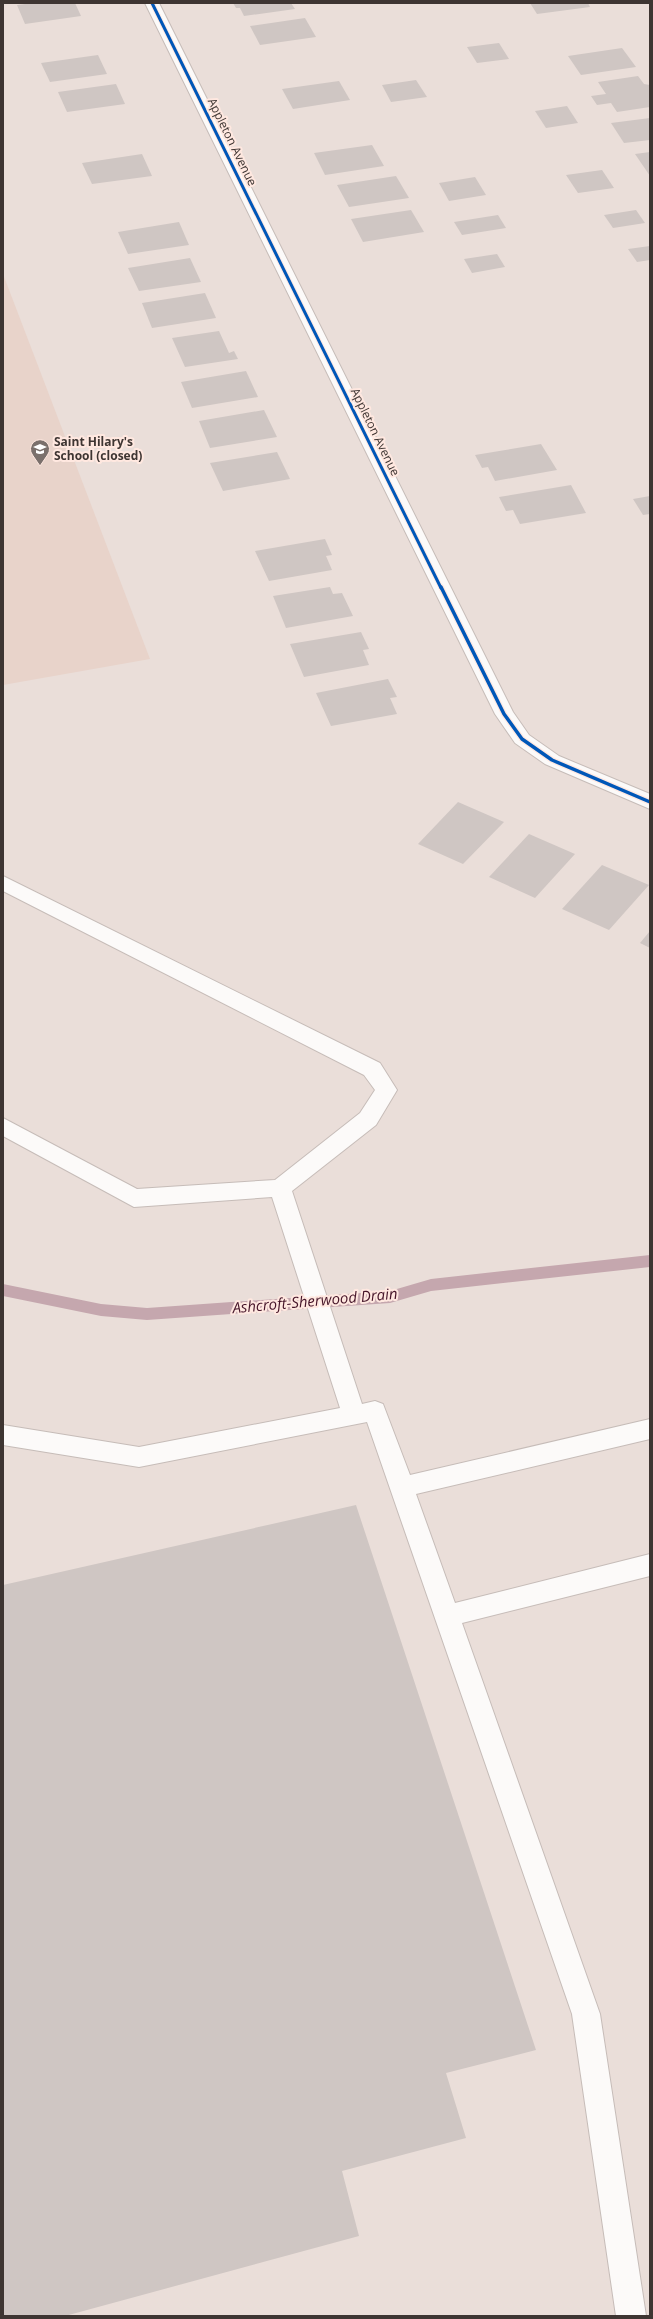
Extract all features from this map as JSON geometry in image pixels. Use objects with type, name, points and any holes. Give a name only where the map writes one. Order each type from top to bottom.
[{"type":"street","name":"Appleton Avenue","points":[[152,3],[504,714],[522,739],[552,760],[650,802]]},
{"type":"street","points":[[3,883],[372,1069],[386,1090],[368,1119],[280,1188],[134,1198],[3,1126]]},
{"type":"street","points":[[280,1188],[354,1416]]},
{"type":"street","points":[[3,1435],[139,1457],[376,1411],[586,2014],[631,2316]]},
{"type":"street","points":[[402,1487],[650,1429]]},
{"type":"street","points":[[447,1616],[650,1565]]},
{"type":"shaded area","name":"Saint Hilary's School (closed)","points":[[3,274],[150,659],[3,685]]},
{"type":"building","points":[[33,3],[75,3],[81,16],[25,24],[17,5]]},
{"type":"building","points":[[233,3],[291,3],[295,9],[244,16],[240,8],[236,8]]},
{"type":"building","points":[[530,3],[588,3],[590,7],[537,14]]},
{"type":"building","points":[[305,18],[316,37],[260,45],[250,26]]},
{"type":"building","points":[[499,43],[509,59],[477,63],[467,47]]},
{"type":"building","points":[[622,48],[636,67],[581,75],[568,56]]},
{"type":"building","points":[[98,55],[107,74],[50,82],[41,63]]},
{"type":"building","points":[[638,76],[644,84],[650,85],[650,107],[617,112],[611,103],[597,105],[591,96],[606,94],[598,82]]},
{"type":"building","points":[[416,80],[427,97],[391,102],[382,85]]},
{"type":"building","points":[[339,81],[350,100],[293,109],[282,89]]},
{"type":"building","points":[[116,84],[125,104],[67,112],[58,92]]},
{"type":"building","points":[[567,106],[578,123],[546,128],[535,111]]},
{"type":"building","points":[[650,118],[650,140],[624,143],[611,123]]},
{"type":"building","points":[[372,145],[384,166],[325,175],[314,153]]},
{"type":"building","points":[[650,152],[650,176],[635,154]]},
{"type":"building","points":[[142,154],[152,176],[92,184],[82,163]]},
{"type":"building","points":[[602,170],[614,188],[578,193],[566,175]]},
{"type":"building","points":[[396,176],[409,198],[349,207],[337,185]]},
{"type":"building","points":[[475,177],[486,195],[449,201],[439,183]]},
{"type":"building","points":[[411,210],[424,232],[363,242],[351,219]]},
{"type":"building","points":[[636,210],[645,223],[613,228],[604,215]]},
{"type":"building","points":[[498,215],[506,228],[462,235],[454,222]]},
{"type":"building","points":[[179,222],[189,245],[128,254],[118,232]]},
{"type":"building","points":[[650,246],[650,260],[637,262],[628,249]]},
{"type":"building","points":[[497,254],[505,267],[472,273],[464,259]]},
{"type":"building","points":[[190,258],[201,282],[139,291],[128,268]]},
{"type":"building","points":[[205,293],[216,318],[152,328],[142,303]]},
{"type":"building","points":[[219,331],[229,353],[234,351],[238,359],[185,367],[172,338]]},
{"type":"building","points":[[246,371],[258,397],[192,408],[181,382]]},
{"type":"building","points":[[264,410],[277,437],[210,448],[199,421]]},
{"type":"building","points":[[541,444],[557,470],[495,481],[488,467],[482,468],[475,455]]},
{"type":"building","points":[[277,452],[290,479],[223,491],[210,463]]},
{"type":"building","points":[[571,485],[586,513],[520,524],[513,510],[506,511],[499,497]]},
{"type":"building","points":[[650,496],[650,514],[643,515],[633,499]]},
{"type":"building","points":[[325,539],[332,555],[326,556],[332,570],[269,581],[255,551]]},
{"type":"building","points":[[330,587],[333,594],[342,593],[353,616],[286,628],[273,596]]},
{"type":"building","points":[[361,632],[369,649],[363,650],[369,665],[304,677],[290,644]]},
{"type":"building","points":[[388,679],[397,697],[390,698],[397,714],[331,726],[316,693]]},
{"type":"building","points":[[458,802],[504,822],[463,864],[418,844]]},
{"type":"building","points":[[529,834],[575,854],[535,898],[489,877]]},
{"type":"building","points":[[602,865],[649,885],[609,930],[562,909]]},
{"type":"building","points":[[650,931],[650,948],[640,943]]},
{"type":"building","points":[[356,1505],[536,2050],[446,2073],[466,2138],[342,2171],[359,2236],[65,2316],[3,2316],[3,1585]]},
{"type":"waterway","name":"Ashcroft-Sherwood Drain","points":[[3,1290],[101,1310],[147,1314],[390,1297],[431,1285],[650,1261]]},
{"type":"cycle path","points":[[152,3],[504,714],[522,739],[552,760],[650,802]]},
{"type":"place","name":"Saint Hilary's School (closed)","points":[[40,466]]}]
